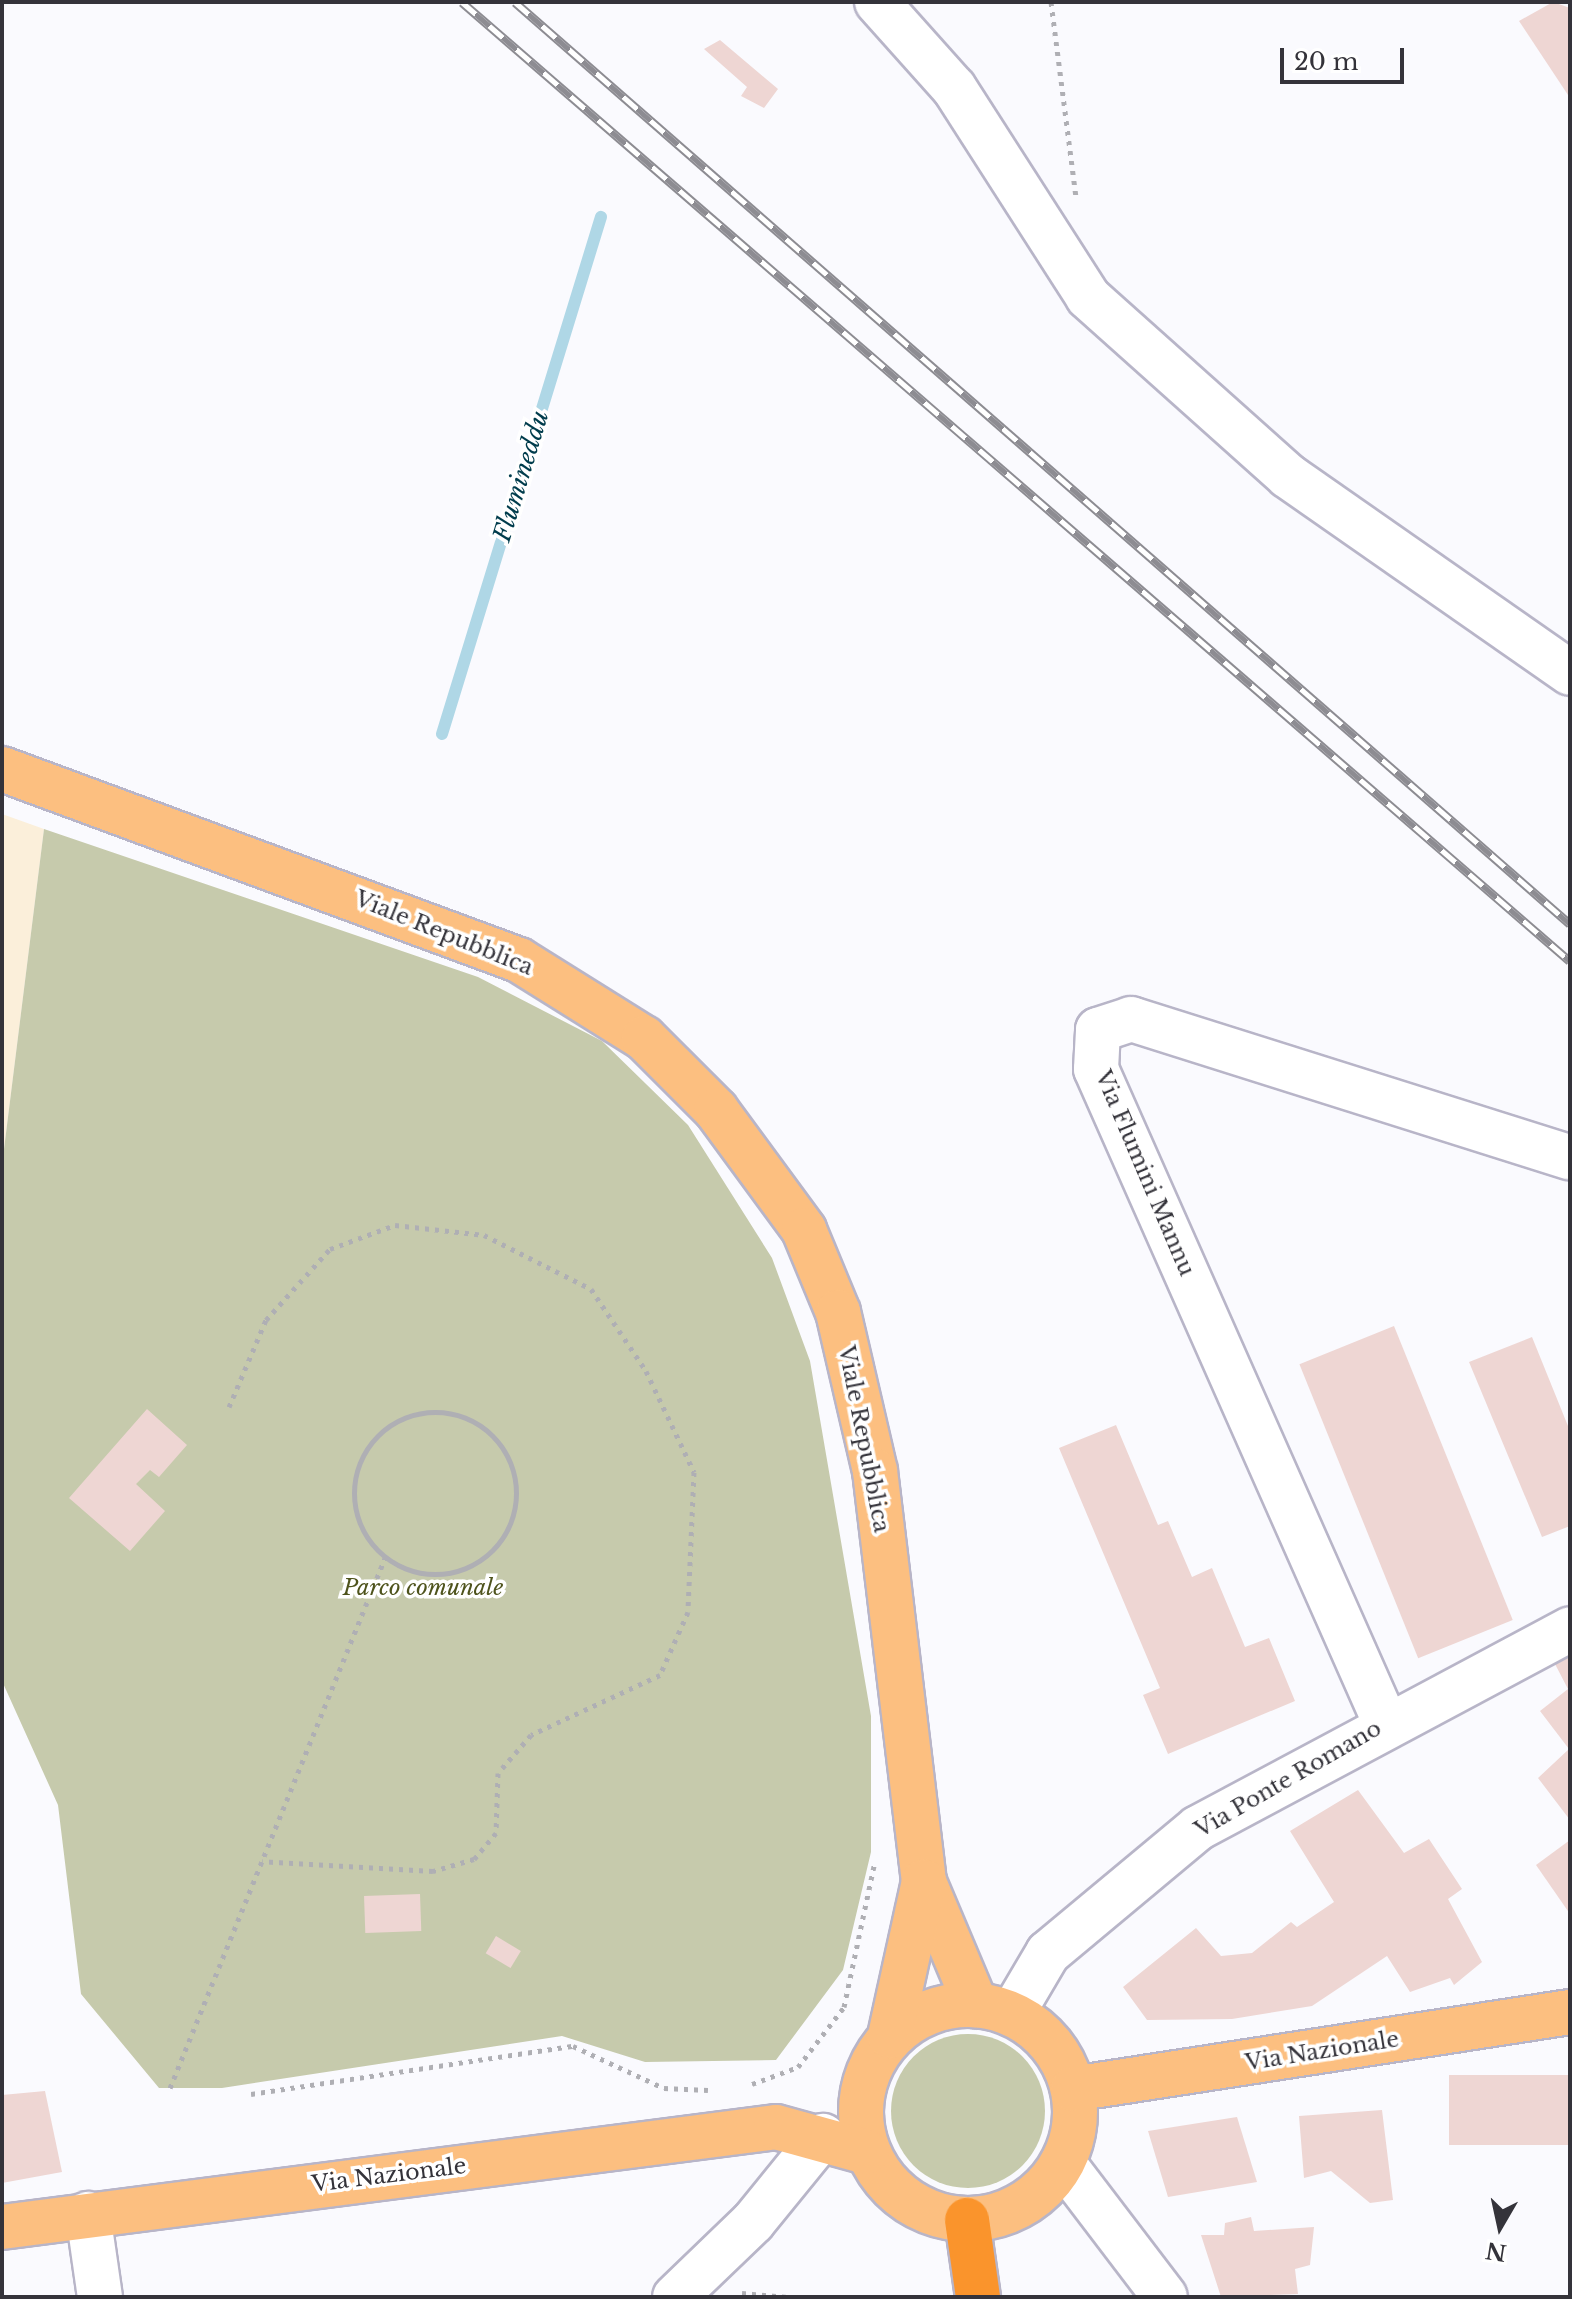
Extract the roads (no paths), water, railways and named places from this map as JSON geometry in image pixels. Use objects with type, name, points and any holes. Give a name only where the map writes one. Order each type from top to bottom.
[{"type":"highway","points":[[967,2220],[978,2297]]},
{"type":"main road","name":"Viale Repubblica","points":[[2,769],[519,960],[644,1038],[716,1110],[804,1230],[856,1377],[875,1471],[924,1882],[890,2036]]},
{"type":"main road","name":"Viale Repubblica","points":[[924,1882],[994,2009]]},
{"type":"main road","points":[[935,2009],[994,2009],[1058,2052],[1073,2089],[1075,2128],[1063,2163],[1035,2197],[1010,2211],[967,2220],[901,2197],[867,2152],[859,2118],[863,2084],[890,2036],[935,2009]]},
{"type":"main road","name":"Via Nazionale","points":[[1073,2089],[1570,2012]]},
{"type":"main road","name":"Via Nazionale","points":[[776,2127],[863,2084]]},
{"type":"main road","name":"Via Nazionale","points":[[2,2227],[259,2190],[776,2127],[823,2136],[867,2152]]},
{"type":"street","points":[[877,2],[954,88],[1088,297],[1288,476],[1570,673]]},
{"type":"street","name":"Via Flumini Mannu","points":[[1385,1722],[1096,1069],[1098,1030],[1131,1019],[1570,1157]]},
{"type":"street","name":"Via Ponte Romano","points":[[994,2009],[1048,1953],[1198,1828],[1385,1722],[1570,1629]]},
{"type":"street","points":[[675,2297],[753,2222],[823,2136]]},
{"type":"street","points":[[1063,2163],[1165,2297]]},
{"type":"street","points":[[88,2214],[100,2297]]},
{"type":"waterway","name":"Flumineddu","points":[[442,734],[601,217]]},
{"type":"railway","points":[[462,2],[1570,961]]},
{"type":"railway","points":[[515,2],[1570,924]]},
{"type":"park label","name":"Parco comunale","points":[[423,1588]]}]
